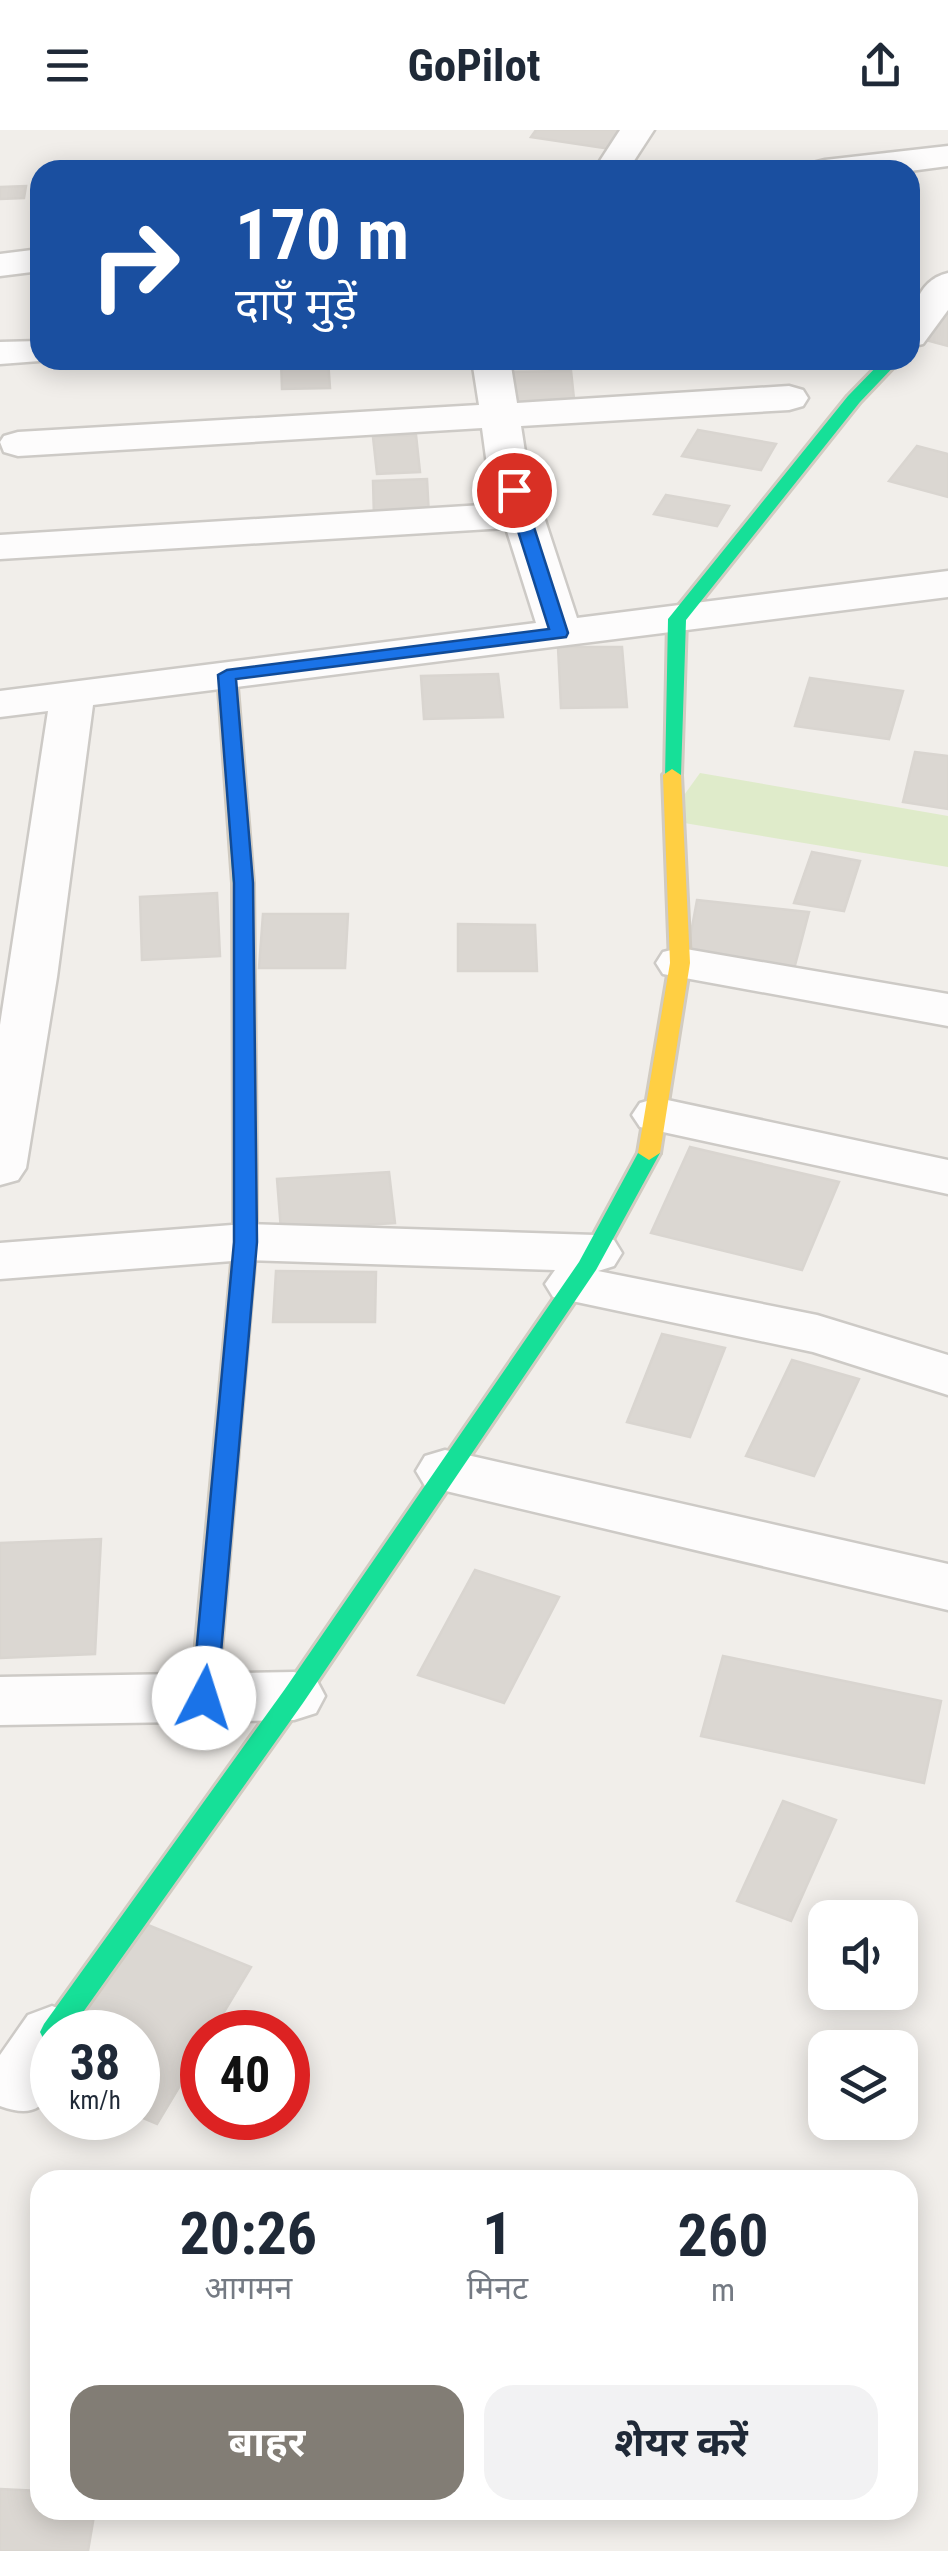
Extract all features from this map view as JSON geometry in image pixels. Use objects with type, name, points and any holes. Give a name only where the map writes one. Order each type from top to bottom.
[{"type":"street","points":[[618,160],[638,130]]},
{"type":"street","points":[[913,160],[948,156]]},
{"type":"street","points":[[0,265],[30,261]]},
{"type":"street","points":[[920,322],[947,286]]},
{"type":"street","points":[[0,353],[30,352]]},
{"type":"street","points":[[492,370],[497,416],[520,514],[560,633]]},
{"type":"street","points":[[70,2010],[294,1696],[584,1268],[648,1160],[680,963],[670,760],[676,618],[854,399],[882,370]]},
{"type":"street","points":[[18,444],[789,398]]},
{"type":"street","points":[[0,547],[520,514]]},
{"type":"street","points":[[0,704],[948,584]]},
{"type":"street","points":[[204,1698],[246,1242],[244,883],[227,675]]},
{"type":"street","points":[[0,1168],[33,977],[72,695]]},
{"type":"street","points":[[680,963],[948,1010]]},
{"type":"street","points":[[658,1115],[948,1178]]},
{"type":"street","points":[[0,1262],[246,1242],[584,1268],[948,1375]]},
{"type":"street","points":[[445,1471],[948,1588]]},
{"type":"street","points":[[0,1702],[294,1696]]},
{"type":"green space","points":[[700,773],[948,816],[948,867],[666,820]]},
{"type":"building","points":[[536,130],[623,130],[610,149],[531,137]]},
{"type":"building","points":[[26,186],[24,198],[0,199],[0,187]]},
{"type":"building","points":[[948,305],[948,346],[920,338],[920,332]]},
{"type":"building","points":[[281,370],[329,370],[330,388],[282,389]]},
{"type":"building","points":[[571,371],[575,408],[502,409],[499,372]]},
{"type":"building","points":[[698,430],[776,444],[761,470],[682,456]]},
{"type":"building","points":[[416,435],[420,472],[377,474],[373,437]]},
{"type":"building","points":[[917,446],[948,454],[948,497],[889,481]]},
{"type":"building","points":[[427,479],[429,516],[374,517],[373,481]]},
{"type":"building","points":[[666,495],[729,506],[717,526],[654,514]]},
{"type":"building","points":[[558,647],[622,647],[627,707],[561,708]]},
{"type":"building","points":[[498,674],[503,717],[424,719],[421,676]]},
{"type":"building","points":[[810,678],[903,691],[889,739],[795,726]]},
{"type":"building","points":[[915,752],[948,756],[948,809],[903,802]]},
{"type":"building","points":[[812,852],[860,861],[844,911],[794,903]]},
{"type":"building","points":[[217,893],[220,956],[142,960],[140,897]]},
{"type":"building","points":[[697,900],[809,912],[794,969],[688,949]]},
{"type":"building","points":[[263,914],[348,914],[345,968],[259,968]]},
{"type":"building","points":[[458,924],[535,925],[537,971],[458,971]]},
{"type":"building","points":[[690,1147],[839,1182],[802,1270],[651,1233]]},
{"type":"building","points":[[389,1172],[395,1223],[281,1230],[277,1179]]},
{"type":"building","points":[[276,1271],[376,1272],[375,1322],[273,1322]]},
{"type":"building","points":[[662,1334],[725,1348],[690,1437],[627,1422]]},
{"type":"building","points":[[792,1360],[859,1379],[814,1476],[746,1456]]},
{"type":"building","points":[[101,1539],[95,1654],[0,1658],[0,1543]]},
{"type":"building","points":[[475,1570],[559,1597],[504,1703],[418,1675]]},
{"type":"building","points":[[723,1656],[941,1701],[924,1783],[701,1736]]},
{"type":"building","points":[[783,1801],[836,1820],[791,1921],[737,1901]]},
{"type":"building","points":[[143,1923],[251,1967],[225,2010],[180,2010],[180,2086],[160,2119],[160,2010],[86,2010]]},
{"type":"building","points":[[0,2489],[30,2490],[30,2520],[93,2520],[88,2551],[0,2551]]},
{"type":"traffic: fast","points":[[672,775],[677,619],[854,399],[882,370]]},
{"type":"traffic: fast","points":[[227,675],[243,883],[245,1165]]},
{"type":"traffic: fast","points":[[70,2010],[294,1696],[588,1265],[649,1153]]},
{"type":"traffic: slow","points":[[649,1153],[680,963],[672,775]]},
{"type":"traffic: slow","points":[[204,1697],[245,1242],[245,1165]]},
{"type":"route","points":[[204,1698],[246,1242],[244,883],[227,675],[560,633],[514,490]]}]
